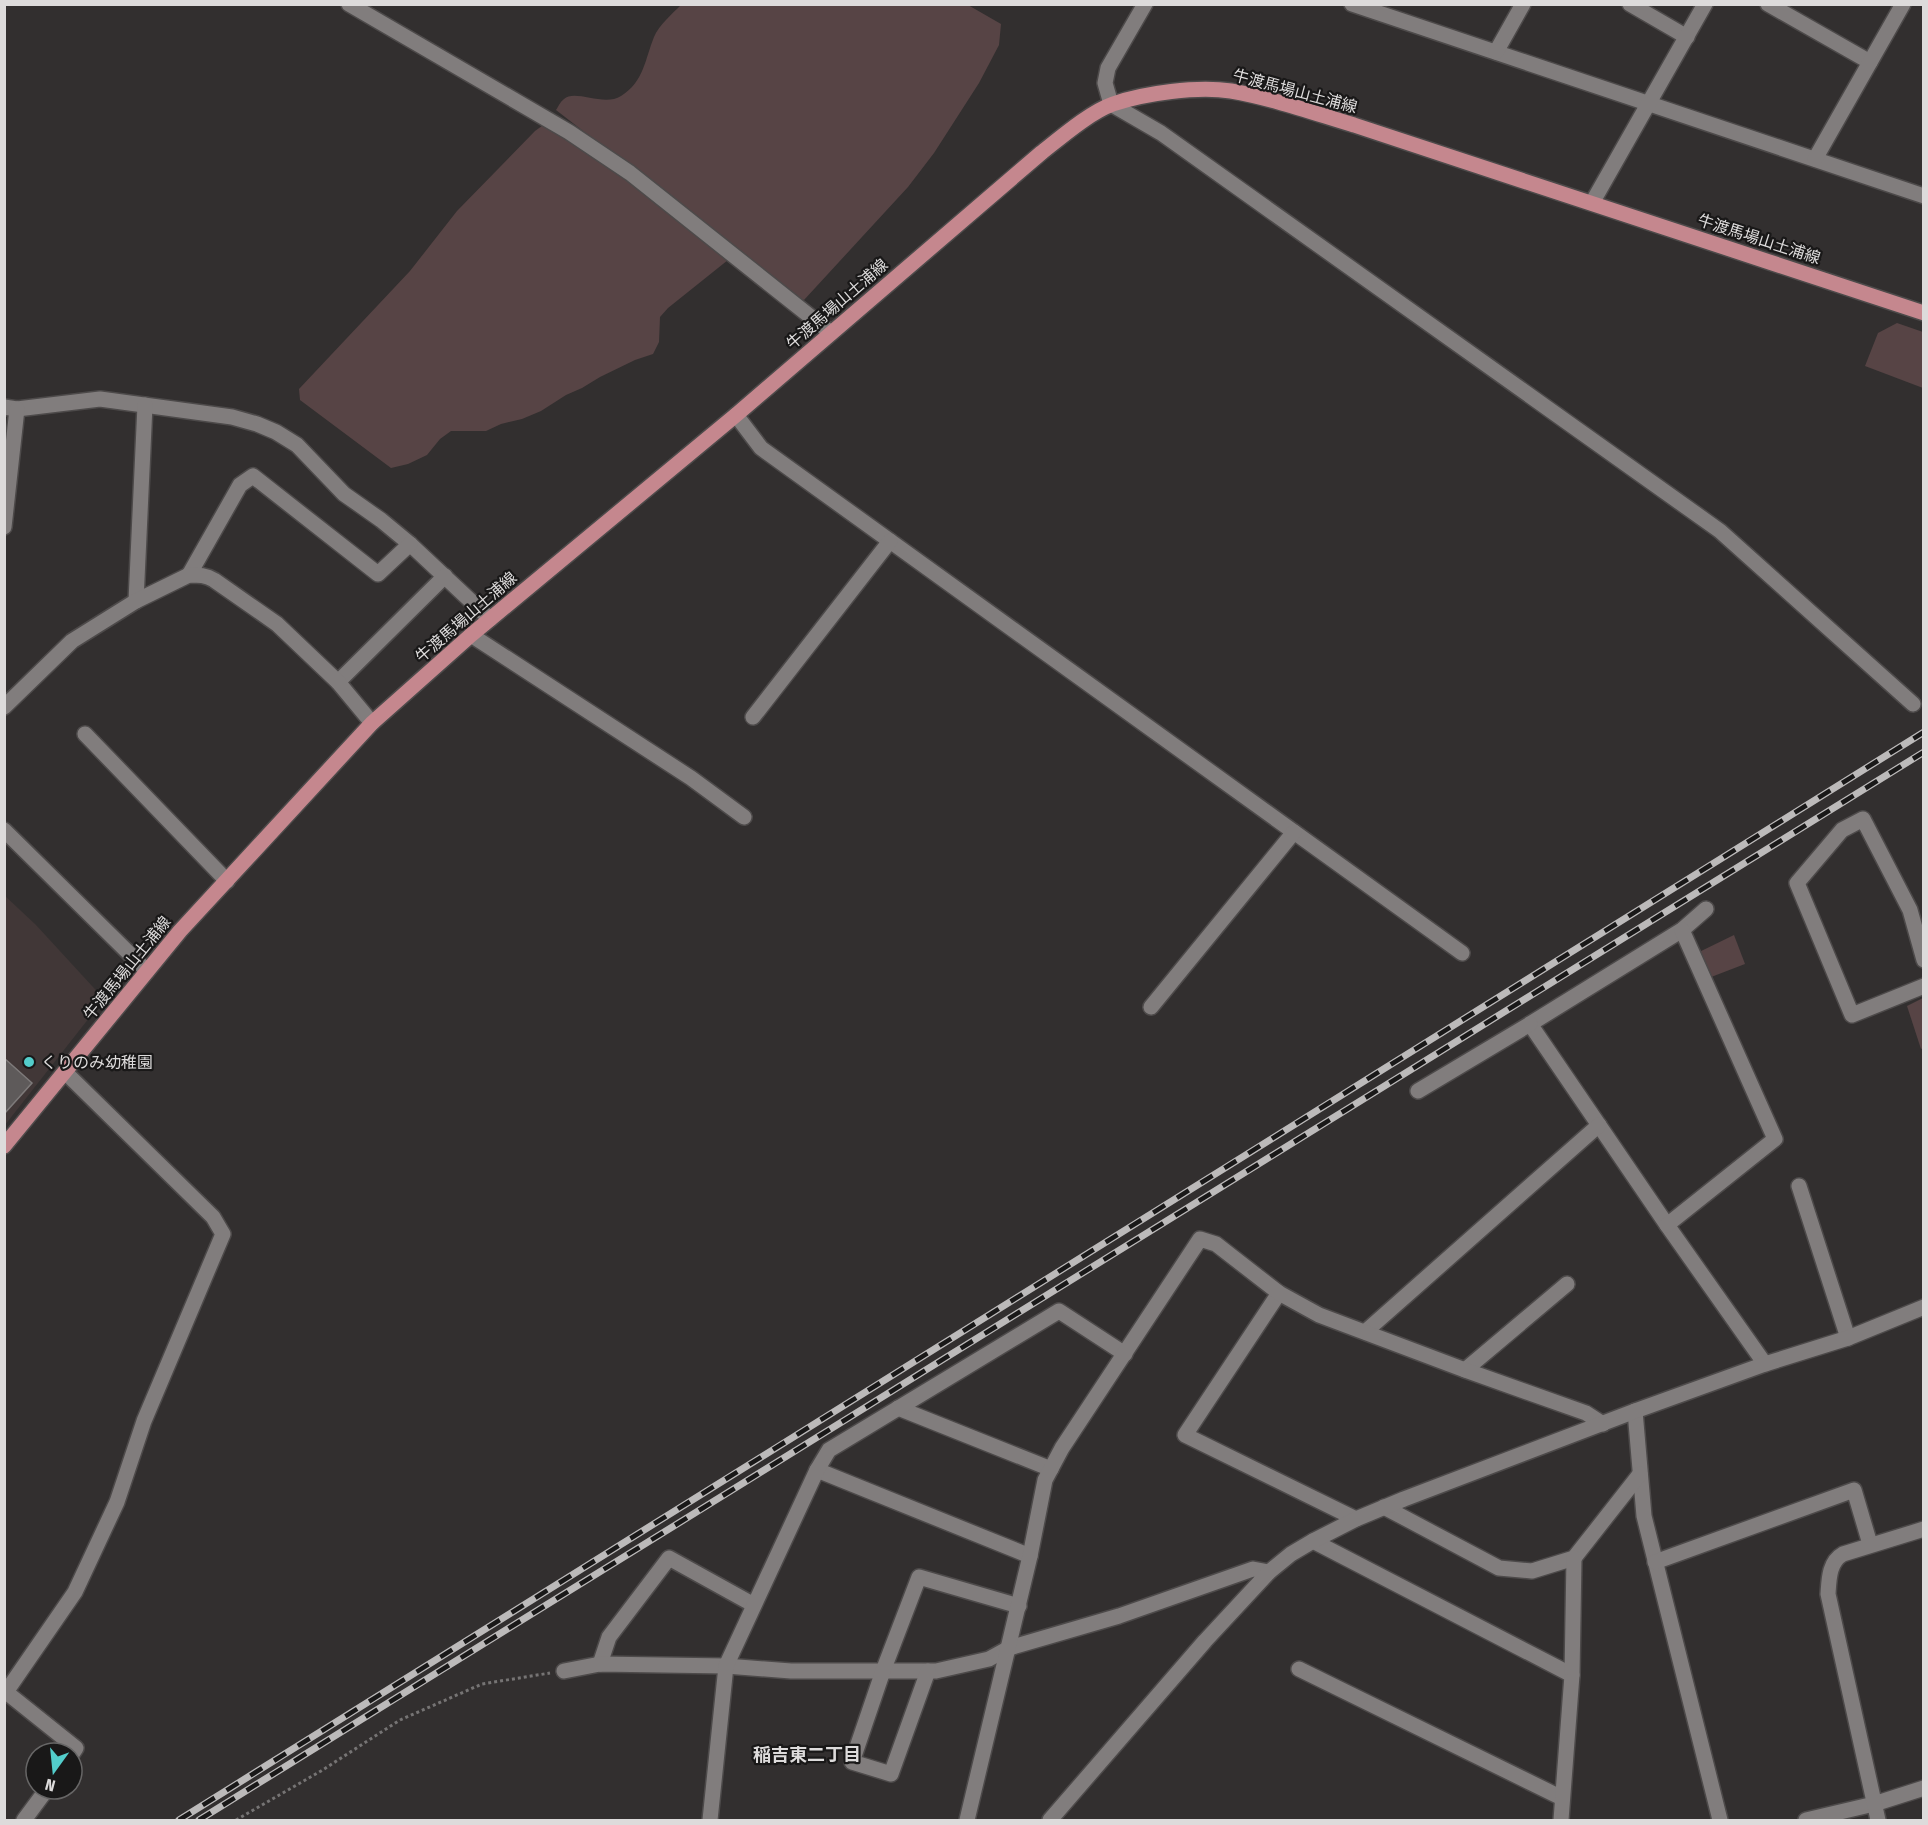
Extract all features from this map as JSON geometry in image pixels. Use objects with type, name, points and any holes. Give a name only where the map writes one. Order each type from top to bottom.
[{"type":"main road","name":"牛渡馬場山土浦線","points":[[4,1146],[180,931],[372,723],[471,635],[736,416],[1041,153],[1074,127],[1112,104],[1189,89],[1229,91],[1262,98],[1354,125],[1923,313]]},
{"type":"street","points":[[349,4],[568,132],[630,173],[831,333]]},
{"type":"street","points":[[1145,4],[1108,68],[1105,83],[1112,104],[1161,133],[1720,531],[1913,704]]},
{"type":"street","points":[[1352,4],[1923,196]]},
{"type":"street","points":[[1496,52],[1523,4]]},
{"type":"street","points":[[1630,4],[1686,37]]},
{"type":"street","points":[[1592,203],[1705,4]]},
{"type":"street","points":[[1815,159],[1903,4]]},
{"type":"street","points":[[1777,7],[1870,62]]},
{"type":"street","points":[[4,527],[11,408],[100,399],[232,417],[276,432],[297,445],[344,494],[410,544],[490,619]]},
{"type":"street","points":[[136,601],[146,405]]},
{"type":"street","points":[[736,416],[761,448],[1462,953]]},
{"type":"street","points":[[189,575],[240,485],[253,476],[378,574],[410,544]]},
{"type":"street","points":[[753,717],[890,541]]},
{"type":"street","points":[[4,707],[72,641],[136,601],[189,575],[207,576],[277,624],[338,682],[372,723]]},
{"type":"street","points":[[338,682],[445,576]]},
{"type":"street","points":[[471,635],[690,778],[744,817]]},
{"type":"street","points":[[85,734],[227,881]]},
{"type":"street","points":[[1923,960],[1910,910],[1863,819],[1842,830],[1797,883],[1852,1015],[1923,986]]},
{"type":"street","points":[[4,830],[147,971]]},
{"type":"street","points":[[1151,1007],[1294,832]]},
{"type":"street","points":[[1418,1091],[1682,930],[1706,909]]},
{"type":"street","points":[[1667,1225],[1775,1139],[1682,930]]},
{"type":"street","points":[[1530,1024],[1765,1364]]},
{"type":"street","points":[[65,1072],[213,1216],[223,1234],[144,1421],[117,1502],[75,1592],[6,1692],[67,1741]]},
{"type":"street","points":[[1365,1332],[1599,1125]]},
{"type":"street","points":[[1799,1186],[1848,1338]]},
{"type":"street","points":[[967,1821],[1019,1606],[1045,1480],[1062,1448],[1200,1239],[1216,1244],[1279,1293],[1319,1315],[1465,1371],[1586,1413],[1603,1424]]},
{"type":"street","points":[[1465,1371],[1567,1284]]},
{"type":"street","points":[[1279,1293],[1185,1435],[1356,1519]]},
{"type":"street","points":[[1050,1821],[1205,1641],[1269,1572],[1291,1554],[1313,1541],[1384,1507],[1635,1411],[1765,1364],[1848,1338],[1923,1307]]},
{"type":"street","points":[[710,1821],[726,1666],[817,1470],[829,1450],[1059,1311],[1125,1354]]},
{"type":"street","points":[[898,1408],[1051,1469]]},
{"type":"street","points":[[1635,1411],[1644,1516],[1720,1821]]},
{"type":"street","points":[[817,1470],[1030,1556]]},
{"type":"street","points":[[1384,1507],[1499,1568],[1532,1571],[1574,1558],[1640,1474]]},
{"type":"street","points":[[1655,1562],[1854,1490],[1870,1544]]},
{"type":"street","points":[[1878,1821],[1828,1593],[1830,1570],[1837,1557],[1870,1544],[1923,1529]]},
{"type":"street","points":[[1313,1541],[1572,1675]]},
{"type":"street","points":[[600,1664],[609,1638],[669,1558],[754,1605]]},
{"type":"street","points":[[1561,1821],[1572,1675],[1574,1558]]},
{"type":"street","points":[[564,1671],[600,1664],[726,1666],[791,1671],[928,1671],[989,1659],[1008,1648],[1119,1616],[1253,1569],[1269,1572]]},
{"type":"street","points":[[928,1671],[891,1774],[852,1762],[919,1576],[1019,1606]]},
{"type":"street","points":[[1299,1669],[1562,1798]]},
{"type":"street","points":[[1806,1821],[1874,1804],[1923,1788]]},
{"type":"street","points":[[24,1821],[38,1801]]},
{"type":"path","points":[[236,1821],[321,1771],[400,1720],[482,1684],[564,1671]]},
{"type":"shaded area","points":[[681,5],[968,5],[1001,24],[999,45],[979,83],[934,153],[908,187],[804,300],[797,297],[556,110],[569,96],[606,100],[621,96],[629,90],[643,70],[656,33]]},
{"type":"shaded area","points":[[546,123],[632,179],[728,260],[660,317],[659,342],[653,354],[600,377],[541,411],[522,419],[501,424],[486,431],[451,431],[440,439],[427,455],[408,464],[391,468],[300,400],[299,389],[410,271],[457,211],[535,131]]},
{"type":"shaded area","points":[[1897,323],[1923,332],[1923,388],[1865,366],[1878,333]]},
{"type":"shaded area","name":"くりのみ幼稚園","points":[[4,895],[36,925],[104,999],[5,1125]]},
{"type":"shaded area","points":[[1734,935],[1745,964],[1706,979],[1695,954]]},
{"type":"shaded area","points":[[1923,998],[1923,1048],[1921,1049],[1907,1006]]},
{"type":"building","points":[[4,1058],[32,1083],[4,1114]]},
{"type":"railway","points":[[179,1820],[1924,732]]},
{"type":"railway","points":[[199,1820],[1924,752]]},
{"type":"place","name":"くりのみ幼稚園","points":[[29,1062]]},
{"type":"district","name":"稲吉東二丁目","points":[[807,1755]]}]
